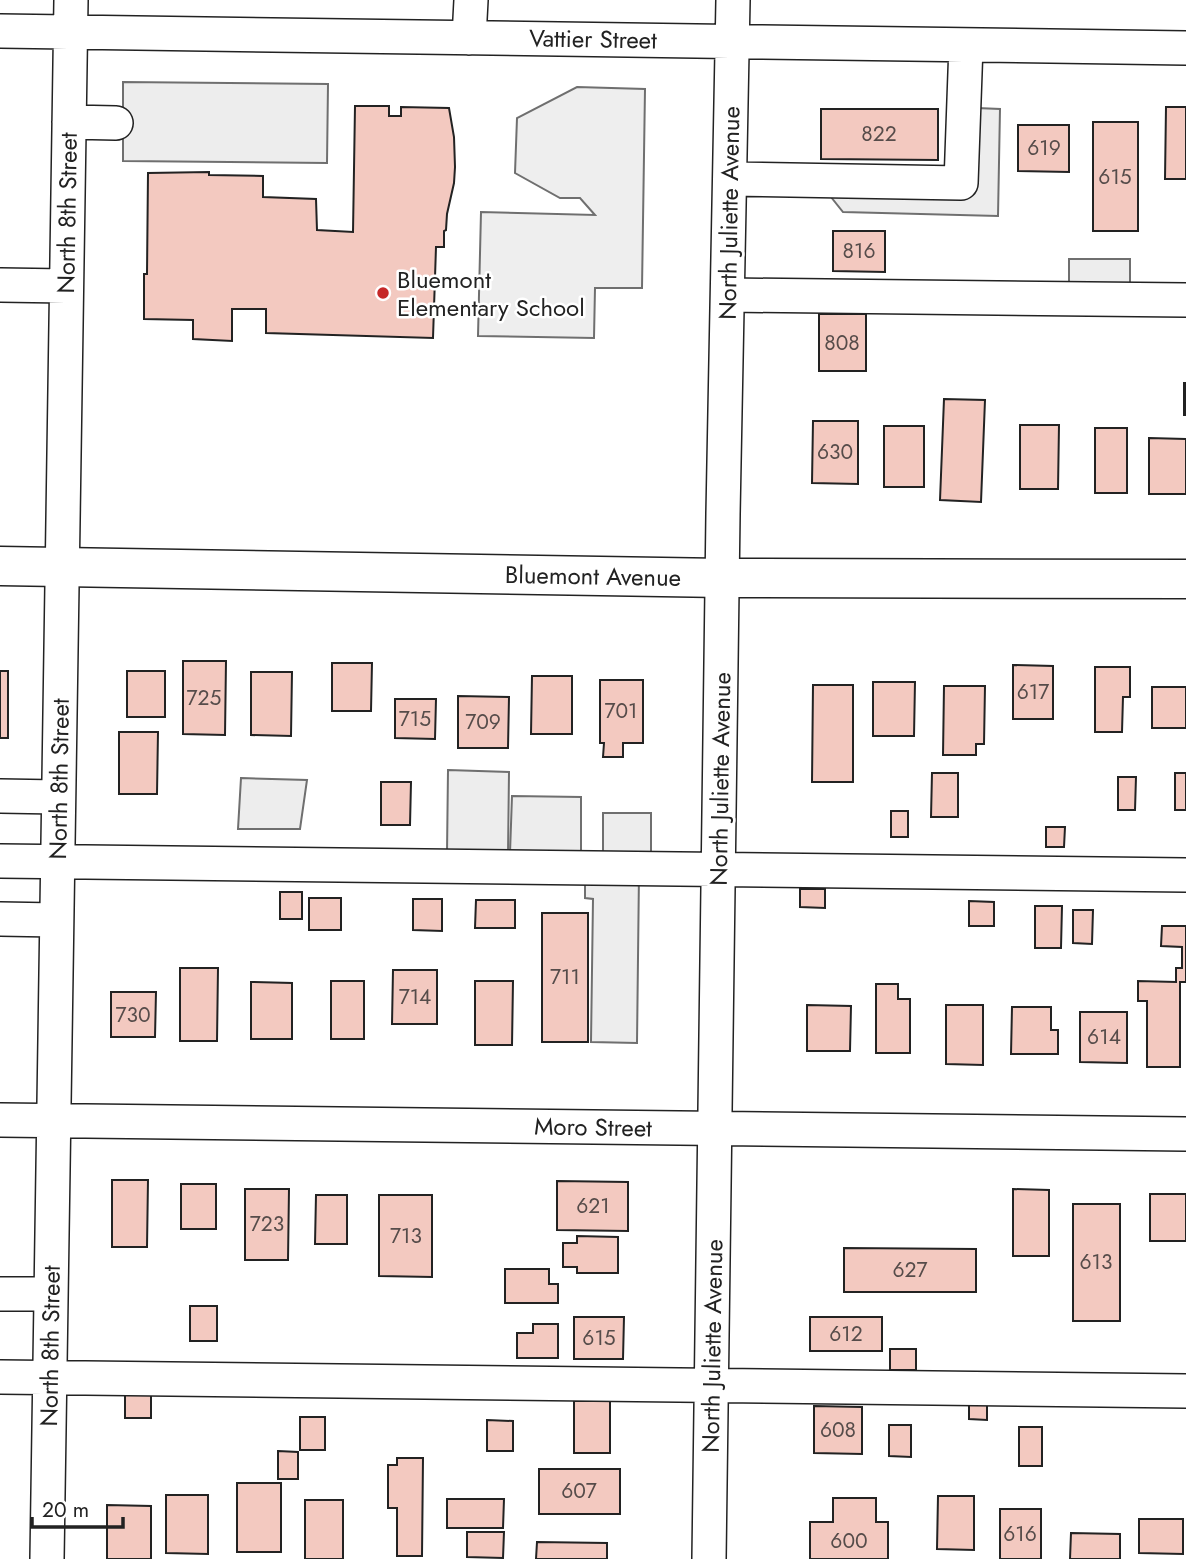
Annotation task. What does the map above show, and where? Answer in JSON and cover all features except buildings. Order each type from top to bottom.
[{"type":"main road","name":"Bluemont Avenue","points":[[0,566],[723,578],[1186,579]]},
{"type":"street","points":[[469,38],[471,0]]},
{"type":"street","name":"North Juliette Avenue","points":[[709,1559],[733,0]]},
{"type":"street","name":"Vattier Street","points":[[0,31],[71,16],[469,38],[1186,48]]},
{"type":"street","name":"North 8th Street","points":[[47,1559],[71,16]]},
{"type":"street","points":[[730,179],[961,183],[966,45]]},
{"type":"street","points":[[69,122],[116,123]]},
{"type":"street","points":[[0,285],[66,286]]},
{"type":"street","points":[[727,295],[1186,300]]},
{"type":"street","points":[[0,796],[58,797]]},
{"type":"street","points":[[0,861],[1186,874]]},
{"type":"street","points":[[0,919],[56,920]]},
{"type":"street","name":"Moro Street","points":[[0,1120],[1186,1134]]},
{"type":"street","points":[[0,1294],[51,1294]]},
{"type":"street","points":[[0,1377],[1186,1391]]},
{"type":"shaded area","points":[[123,82],[328,84],[327,163],[123,161]]},
{"type":"shaded area","points":[[577,87],[645,89],[642,288],[595,288],[594,338],[478,336],[481,212],[595,215],[580,198],[560,198],[515,173],[517,118]]},
{"type":"shaded area","points":[[953,107],[1000,109],[998,216],[843,212],[827,192],[951,170]]},
{"type":"shaded area","points":[[1069,259],[1130,259],[1130,289],[1069,289]]},
{"type":"shaded area","points":[[448,770],[509,772],[508,854],[447,853]]},
{"type":"shaded area","points":[[241,778],[307,780],[300,829],[238,829]]},
{"type":"shaded area","points":[[512,796],[581,797],[581,853],[510,853]]},
{"type":"shaded area","points":[[603,813],[651,813],[651,855],[603,855]]},
{"type":"shaded area","points":[[585,873],[639,873],[637,1043],[591,1042],[593,899],[585,898]]},
{"type":"place","name":"Bluemont Elementary School","points":[[383,293]]}]
